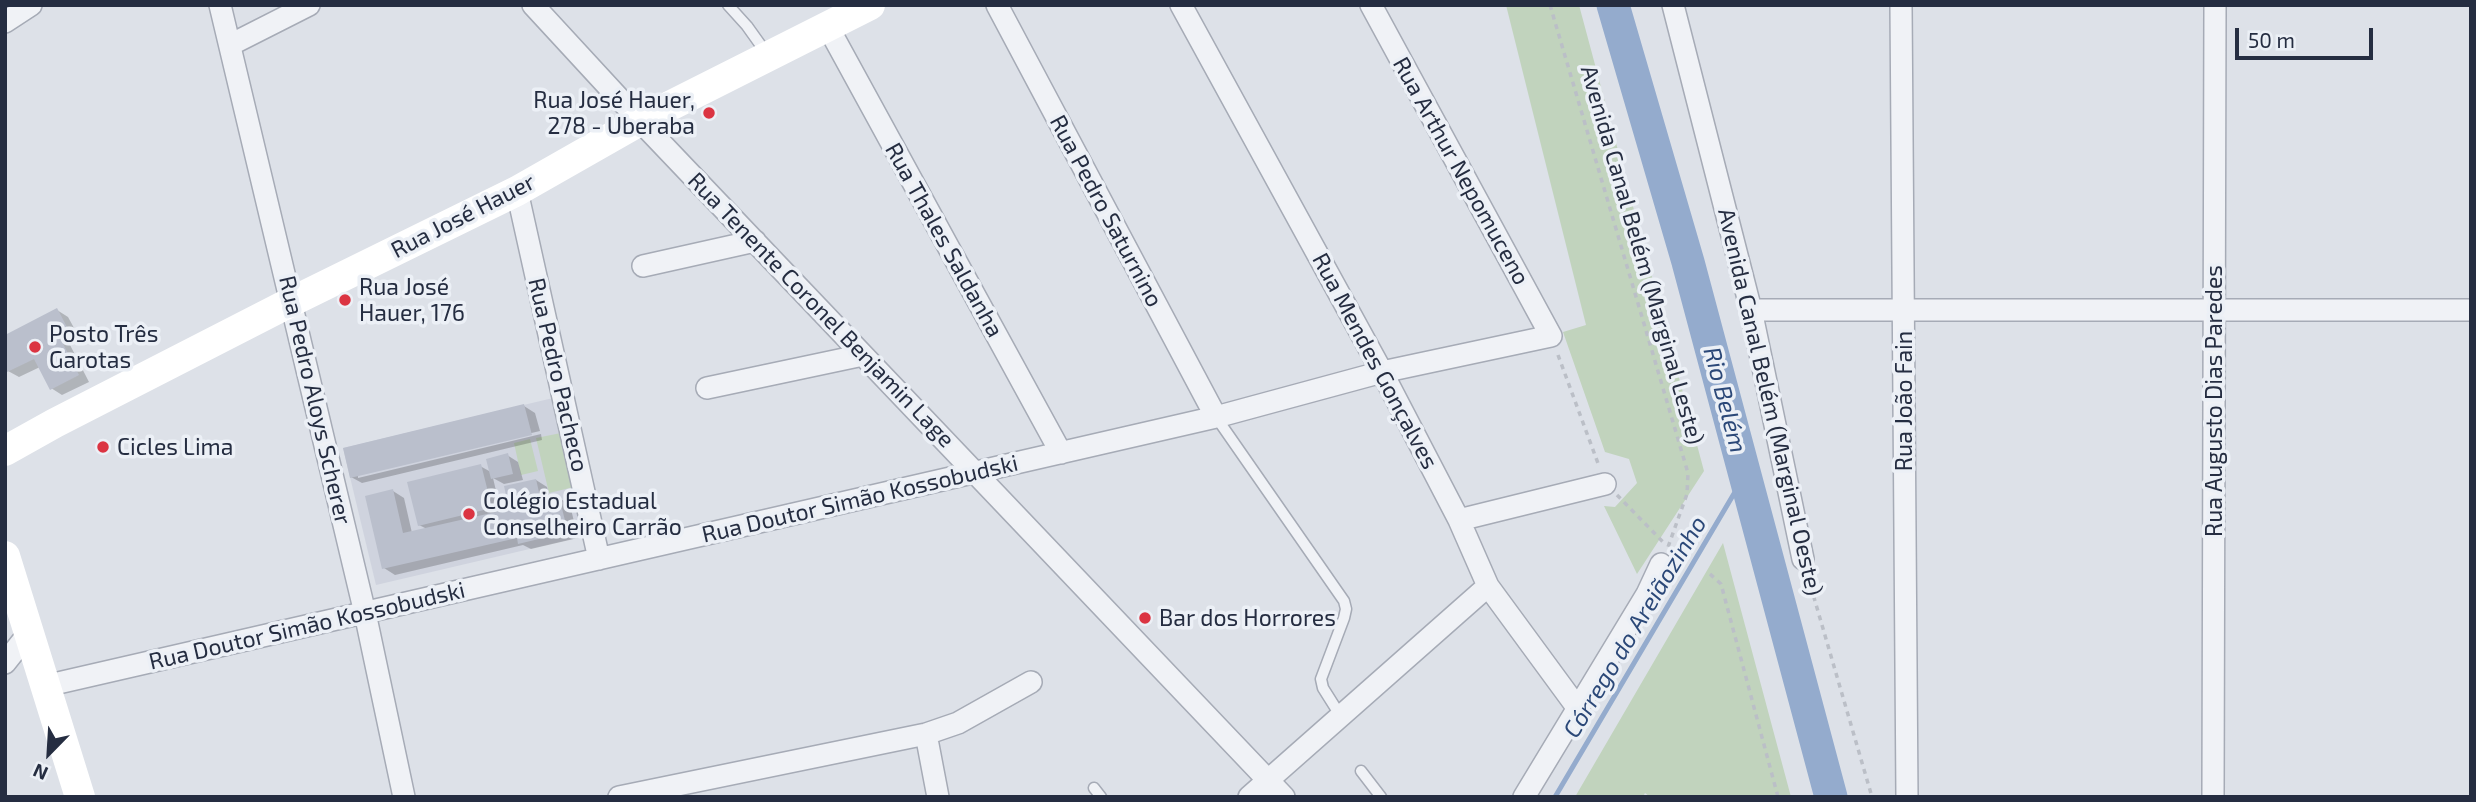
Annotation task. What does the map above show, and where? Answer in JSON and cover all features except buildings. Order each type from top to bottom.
[{"type":"main road","name":"Rua José Hauer","points":[[5,451],[55,422],[291,302],[517,191],[640,121],[870,5]]},
{"type":"main road","name":"Rua José Hauer","points":[[5,424],[27,429],[55,422]]},
{"type":"main road","points":[[6,560],[80,797]]},
{"type":"street","points":[[5,22],[31,5]]},
{"type":"street","name":"Rua Pedro Aloys Scherer","points":[[220,5],[365,612],[404,797]]},
{"type":"street","points":[[230,45],[309,5]]},
{"type":"street","name":"Rua Tenente Coronel Benjamin Lage","points":[[533,5],[640,121],[1284,797]]},
{"type":"street","name":"Rua Pedro Saturnino","points":[[997,5],[1216,417]]},
{"type":"street","name":"Rua Mendes Gonçalves","points":[[1181,5],[1382,372],[1459,520],[1488,586],[1579,710]]},
{"type":"street","name":"Rua Arthur Nepomuceno","points":[[1371,5],[1551,336]]},
{"type":"street","name":"Avenida Canal Belém (Marginal Oeste)","points":[[1673,5],[1751,310],[1803,559]]},
{"type":"street","name":"Rua João Fain","points":[[1901,5],[1907,797]]},
{"type":"street","name":"Rua Augusto Dias Paredes","points":[[2213,797],[2215,5]]},
{"type":"street","name":"Rua Thales Saldanha","points":[[828,27],[1061,453]]},
{"type":"street","name":"Rua Pedro Pacheco","points":[[517,191],[599,559]]},
{"type":"street","points":[[643,266],[755,241]]},
{"type":"street","points":[[1751,310],[2471,310]]},
{"type":"street","name":"Rua Doutor Simão Kossobudski","points":[[45,686],[976,473],[1216,417],[1382,372],[1551,336]]},
{"type":"street","points":[[707,388],[863,355]]},
{"type":"street","points":[[1459,520],[1605,484]]},
{"type":"street","points":[[1524,797],[1647,594],[1664,555]]},
{"type":"street","points":[[1249,797],[1488,586]]},
{"type":"street","points":[[5,663],[29,634]]},
{"type":"street","points":[[619,797],[926,734],[958,723],[1031,682]]},
{"type":"street","points":[[926,734],[937,797]]},
{"type":"lane","points":[[728,5],[769,57]]},
{"type":"lane","points":[[1216,417],[1344,601],[1344,618],[1321,679],[1322,688],[1340,715]]},
{"type":"lane","points":[[1361,771],[1381,797]]},
{"type":"path","name":"Avenida Canal Belém (Marginal Leste)","points":[[1550,5],[1688,473],[1687,494],[1681,516],[1664,555]]},
{"type":"path","points":[[1551,336],[1605,484],[1664,555]]},
{"type":"path","name":"Avenida Canal Belém (Marginal Oeste)","points":[[1803,559],[1872,797]]},
{"type":"path","points":[[1710,574],[1721,584],[1778,797]]},
{"type":"shaded area","name":"Colégio Estadual Conselheiro Carrão","points":[[553,398],[585,536],[376,585],[343,448]]},
{"type":"green space","points":[[1506,5],[1579,5],[1704,471],[1637,574],[1604,506],[1615,507],[1637,483],[1629,459],[1605,452],[1563,332],[1586,325]]},
{"type":"green space","points":[[561,433],[574,487],[549,493],[536,438]]},
{"type":"green space","points":[[530,439],[538,471],[521,475],[514,443]]},
{"type":"green space","points":[[1723,543],[1791,797],[1650,797],[1645,793],[1643,797],[1575,797]]},
{"type":"waterway","name":"Rio Belém","points":[[1613,5],[1688,262],[1831,797]]},
{"type":"waterway","name":"Córrego do Areiãozinho","points":[[1555,797],[1745,475]]},
{"type":"place","name":"Rua José Hauer, 278 - Uberaba","points":[[709,113]]},
{"type":"place","name":"Rua José Hauer, 176","points":[[345,300]]},
{"type":"place","name":"Posto Três Garotas","points":[[35,347]]},
{"type":"place","name":"Cicles Lima","points":[[103,447]]},
{"type":"place","name":"Colégio Estadual Conselheiro Carrão","points":[[469,514]]},
{"type":"place","name":"Bar dos Horrores","points":[[1145,618]]}]
